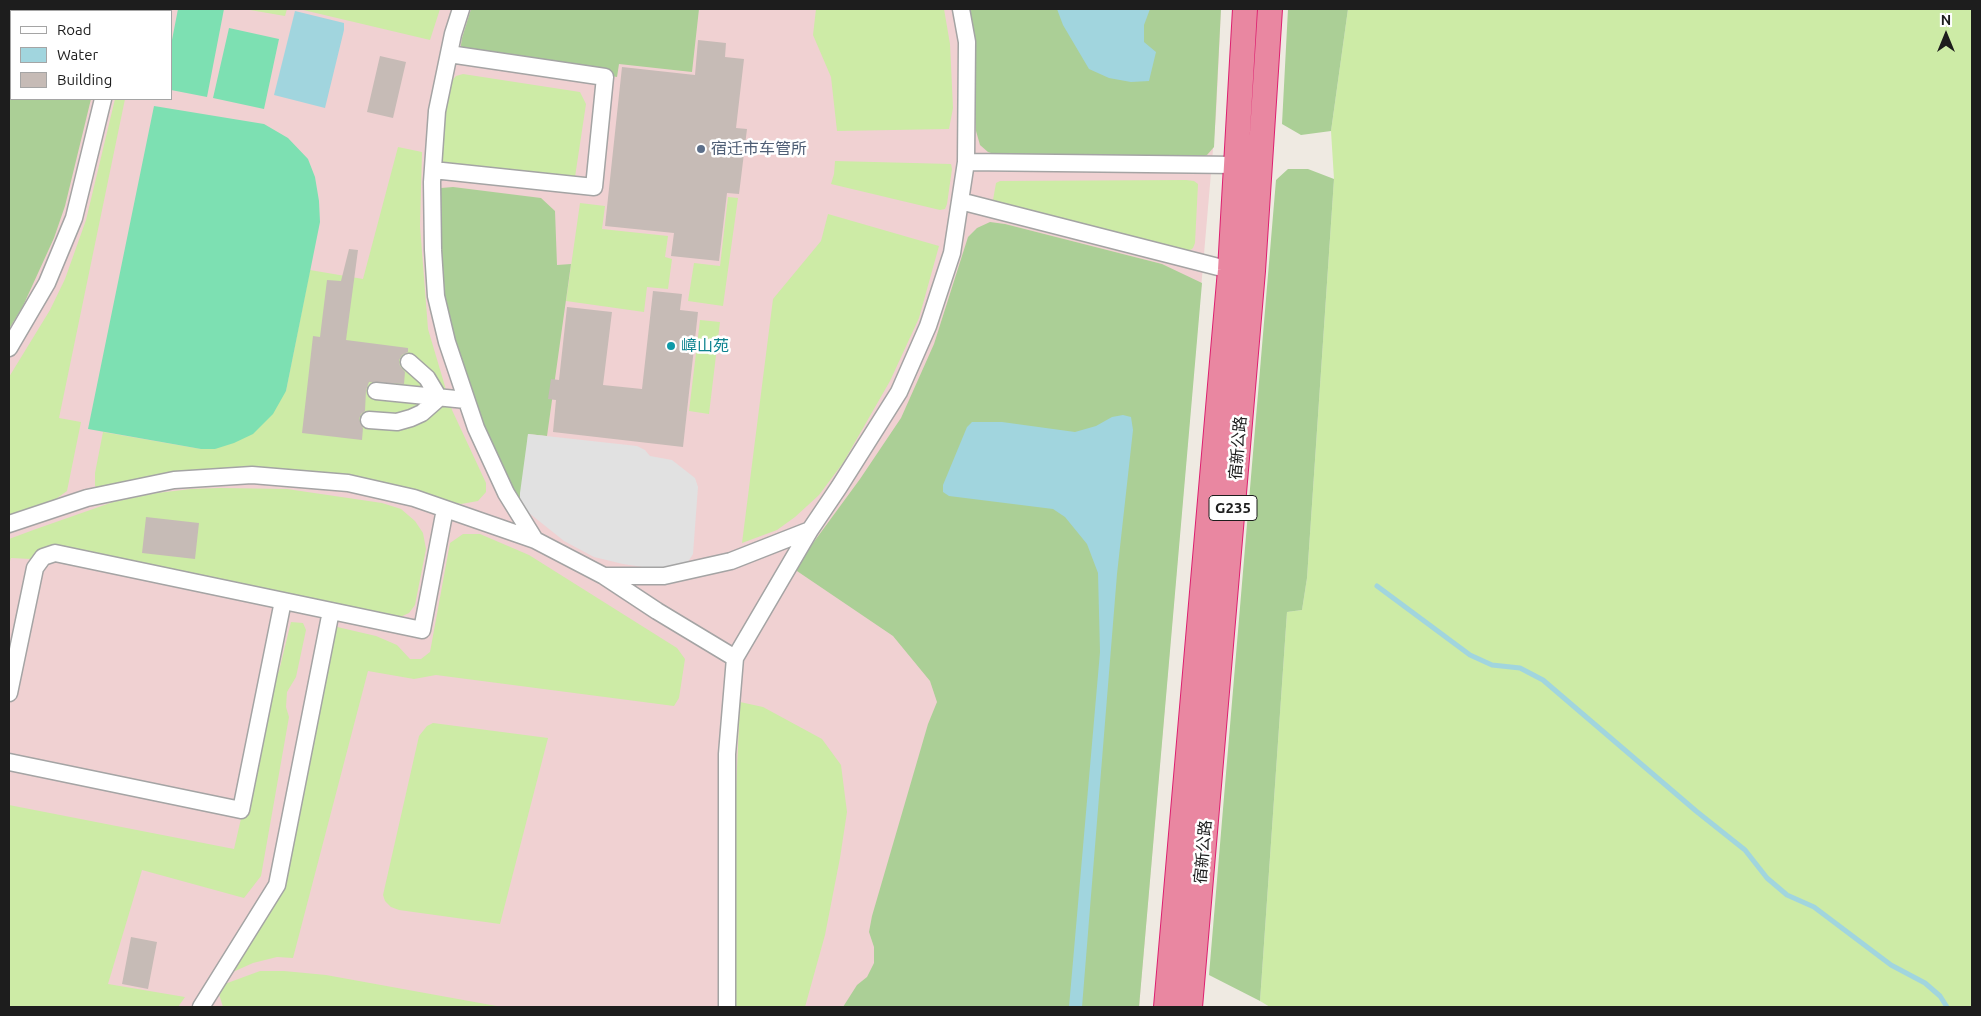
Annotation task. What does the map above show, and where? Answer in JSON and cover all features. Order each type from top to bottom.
[{"type":"highway","name":"宿新公路","points":[[1166,1007],[1230,270],[1245,9]]},
{"type":"highway","name":"宿新公路","points":[[1190,1007],[1253,272],[1270,9]]},
{"type":"lane","points":[[461,9],[437,110],[433,170],[433,250],[436,296],[447,342],[476,428],[506,492],[535,540]]},
{"type":"lane","points":[[726,1007],[726,754],[735,658],[810,530],[889,408],[906,376],[928,326],[952,252],[966,162],[967,42],[962,9]]},
{"type":"lane","points":[[433,170],[594,186],[604,77],[449,54]]},
{"type":"lane","points":[[9,348],[47,283],[74,218],[103,100]]},
{"type":"lane","points":[[966,162],[1237,165]]},
{"type":"lane","points":[[960,201],[1230,270]]},
{"type":"lane","points":[[409,362],[427,378],[439,398]]},
{"type":"lane","points":[[376,391],[466,400]]},
{"type":"lane","points":[[369,420],[397,422],[411,418],[422,413],[439,398]]},
{"type":"lane","points":[[9,524],[87,498],[174,480],[252,475],[348,483],[414,498],[535,540],[604,576],[656,611],[735,658]]},
{"type":"lane","points":[[9,692],[35,568],[43,557],[55,553],[422,630],[445,508]]},
{"type":"lane","points":[[604,576],[664,576],[731,561],[810,530]]},
{"type":"lane","points":[[9,762],[241,810],[283,601]]},
{"type":"lane","points":[[201,1007],[212,1000],[277,885],[331,611]]},
{"type":"shaded area","points":[[9,9],[1221,9],[1216,115],[1139,1007],[9,1007]]},
{"type":"shaded area","points":[[528,434],[637,446],[645,450],[650,456],[672,460],[695,478],[698,487],[693,554],[688,562],[675,568],[656,569],[594,557],[564,541],[529,513],[520,500]]},
{"type":"green space","points":[[9,9],[115,9],[10,10],[10,100],[91,100],[65,206],[54,238],[23,306],[9,329]]},
{"type":"green space","points":[[178,9],[224,9],[207,97],[172,90],[172,40]]},
{"type":"green space","points":[[244,9],[287,9],[285,16]]},
{"type":"green space","points":[[299,9],[440,9],[430,40]]},
{"type":"green space","points":[[471,9],[699,9],[692,72],[619,64],[617,77],[460,51]]},
{"type":"green space","points":[[816,9],[944,9],[950,44],[953,108],[949,129],[837,131],[831,77],[813,35]]},
{"type":"green space","points":[[969,9],[1221,9],[1214,147],[1207,155],[1198,159],[997,155],[988,152],[980,145],[976,131],[972,23]]},
{"type":"green space","points":[[1288,9],[1348,9],[1331,131],[1301,135],[1282,124]]},
{"type":"green space","points":[[1348,9],[1972,9],[1972,1007],[1270,1007],[1260,1001],[1287,612],[1302,610],[1307,578],[1334,179],[1331,131]]},
{"type":"green space","points":[[229,28],[279,39],[264,109],[213,98]]},
{"type":"green space","points":[[463,74],[580,92],[586,104],[575,177],[572,179],[443,166],[440,159],[440,151],[450,83],[456,76]]},
{"type":"green space","points":[[115,100],[125,100],[59,418],[81,422],[67,491],[53,501],[9,516],[9,377],[50,310],[65,279],[86,220]]},
{"type":"green space","points":[[154,106],[264,124],[288,138],[308,159],[315,177],[320,222],[286,391],[273,414],[253,434],[215,449],[201,449],[88,429]]},
{"type":"green space","points":[[398,147],[422,152],[420,226],[428,329],[452,410],[486,483],[486,492],[478,501],[461,504],[340,476],[100,490],[95,486],[95,473],[103,432],[201,449],[215,449],[286,391],[310,270],[363,279]]},
{"type":"green space","points":[[835,161],[951,164],[952,169],[945,209],[940,210],[831,184]]},
{"type":"green space","points":[[1288,169],[1308,169],[1334,179],[1307,578],[1302,610],[1287,612],[1260,1001],[1209,975],[1276,180]]},
{"type":"green space","points":[[1000,181],[1194,181],[1198,184],[1195,243],[1189,251],[997,206],[993,200],[996,183]]},
{"type":"green space","points":[[453,187],[541,198],[555,211],[557,265],[571,264],[547,436],[528,434],[524,507],[511,491],[476,410],[446,310],[442,282],[441,188]]},
{"type":"green space","points":[[728,197],[738,198],[723,306],[688,301],[694,263],[720,266]]},
{"type":"green space","points":[[580,203],[605,206],[602,229],[668,236],[665,257],[672,259],[668,289],[647,287],[644,312],[566,301]]},
{"type":"green space","points":[[828,214],[939,246],[919,318],[890,381],[843,463],[819,495],[795,517],[777,530],[742,543],[773,299],[821,241]]},
{"type":"green space","points":[[990,222],[1005,224],[1162,264],[1202,283],[1139,1007],[843,1007],[857,985],[867,977],[874,963],[874,947],[869,932],[872,916],[928,724],[937,702],[930,681],[893,636],[794,569],[860,479],[901,418],[934,344],[968,237],[977,228]]},
{"type":"green space","points":[[700,320],[720,322],[709,414],[689,411]]},
{"type":"green space","points":[[220,488],[287,489],[382,503],[401,509],[415,521],[423,533],[426,549],[415,605],[409,613],[398,618],[42,552],[31,559],[11,558],[9,564],[9,539],[36,529],[113,502],[157,493]]},
{"type":"green space","points":[[463,534],[480,534],[529,555],[677,648],[685,659],[679,698],[674,706],[436,675],[414,679],[368,671],[293,958],[277,957],[253,963],[226,975],[282,888],[333,626],[376,636],[397,645],[410,659],[421,659],[430,652],[450,543]]},
{"type":"green space","points":[[291,622],[303,623],[306,630],[296,677],[287,692],[286,707],[289,717],[261,876],[244,898],[142,870],[108,984],[185,997],[178,1007],[9,1007],[9,805],[234,849],[273,679],[279,671]]},
{"type":"green space","points":[[740,702],[763,707],[822,739],[841,765],[847,812],[825,935],[805,1007],[734,1007],[734,834]]},
{"type":"green space","points":[[433,723],[548,738],[500,924],[399,910],[391,907],[385,901],[383,895],[419,736],[427,726]]},
{"type":"green space","points":[[260,971],[326,975],[502,1007],[223,1007],[219,994],[222,985]]},
{"type":"water","points":[[1057,9],[1150,9],[1144,25],[1144,42],[1156,52],[1149,81],[1131,82],[1109,78],[1089,69],[1063,25]]},
{"type":"water","points":[[295,11],[344,23],[344,30],[325,108],[274,95]]},
{"type":"water","points":[[1123,415],[1131,417],[1133,430],[1117,574],[1082,1007],[1069,1007],[1100,652],[1098,573],[1087,544],[1065,517],[1053,509],[949,496],[943,492],[943,485],[967,427],[972,422],[1002,422],[1075,432],[1096,426],[1112,417]]},
{"type":"building","points":[[698,40],[726,43],[725,57],[744,59],[736,128],[747,129],[739,194],[727,193],[719,261],[671,256],[674,233],[605,226],[622,67],[695,75]]},
{"type":"building","points":[[380,56],[406,62],[393,118],[367,112]]},
{"type":"building","points":[[349,249],[358,250],[346,340],[408,348],[408,352],[402,355],[399,360],[400,366],[405,372],[404,384],[369,382],[366,390],[365,411],[359,419],[363,428],[362,440],[302,433],[313,336],[320,337],[327,280],[341,281]]},
{"type":"building","name":"嶂山苑","points":[[653,291],[682,294],[680,310],[698,312],[683,447],[553,432],[556,400],[548,399],[551,379],[559,380],[567,307],[612,312],[603,385],[642,389]]},
{"type":"building","points":[[146,517],[199,523],[195,559],[142,553]]},
{"type":"building","points":[[131,937],[157,942],[148,989],[122,984]]},
{"type":"waterway","points":[[1377,586],[1470,655],[1492,665],[1520,668],[1543,680],[1696,811],[1745,850],[1767,878],[1787,895],[1814,907],[1891,965],[1925,983],[1940,996],[1947,1007]]},
{"type":"place","name":"宿迁市车管所","points":[[701,149]]},
{"type":"place","name":"嶂山苑","points":[[671,346]]}]
